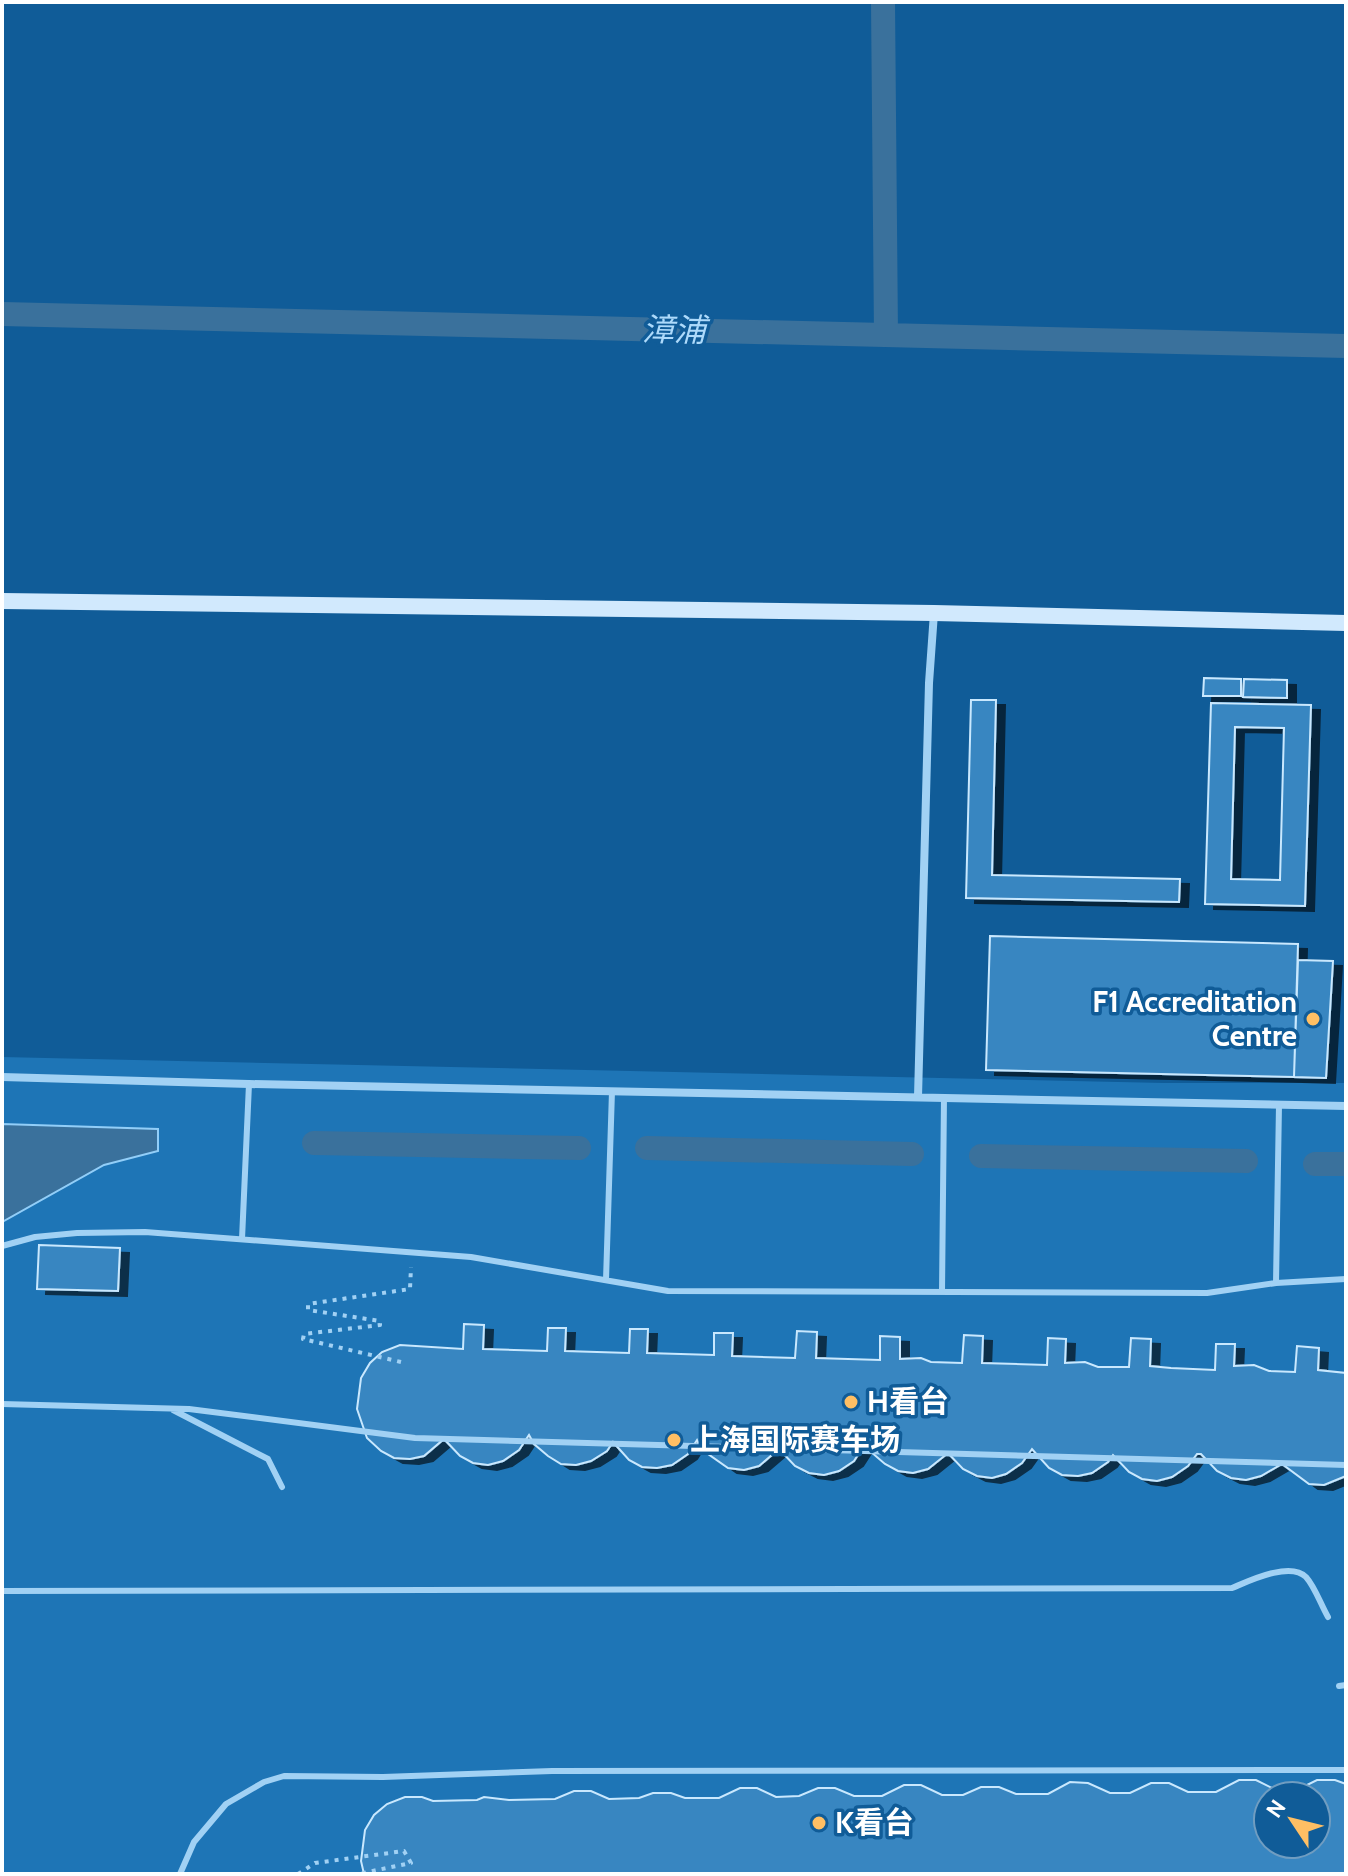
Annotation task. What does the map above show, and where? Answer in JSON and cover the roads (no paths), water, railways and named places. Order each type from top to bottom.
[{"type":"street","points":[[2,601],[934,613],[1346,623]]},
{"type":"street","points":[[918,1097],[929,683],[934,613]]},
{"type":"street","points":[[2,1077],[1346,1106]]},
{"type":"lane","points":[[242,1239],[249,1084]]},
{"type":"lane","points":[[606,1280],[612,1091]]},
{"type":"lane","points":[[942,1292],[944,1097]]},
{"type":"lane","points":[[1276,1283],[1279,1105]]},
{"type":"lane","points":[[2,1246],[35,1237],[145,1232],[471,1257],[668,1291],[1207,1293],[1276,1283],[1346,1279]]},
{"type":"lane","points":[[2,1404],[170,1408],[234,1413],[415,1438],[1346,1465]]},
{"type":"lane","points":[[170,1408],[268,1459],[282,1487]]},
{"type":"lane","points":[[2,1591],[1232,1588],[1266,1574],[1289,1571],[1307,1578],[1328,1617]]},
{"type":"lane","points":[[180,1874],[194,1842],[226,1804],[264,1782],[294,1775],[405,1777],[568,1770],[1346,1770]]},
{"type":"waterway","points":[[883,2],[886,335]]},
{"type":"waterway","name":"漳浦","points":[[2,314],[1346,346]]},
{"type":"waterway","points":[[314,1143],[579,1148]]},
{"type":"waterway","points":[[647,1148],[912,1154]]},
{"type":"waterway","points":[[981,1156],[1246,1161]]},
{"type":"waterway","points":[[1315,1164],[1346,1164]]},
{"type":"place","name":"F1 Accreditation Centre","points":[[1313,1019]]},
{"type":"place","name":"H看台","points":[[851,1402]]},
{"type":"place","name":"上海国际赛车场","points":[[674,1440]]},
{"type":"place","name":"K看台","points":[[819,1823]]}]
